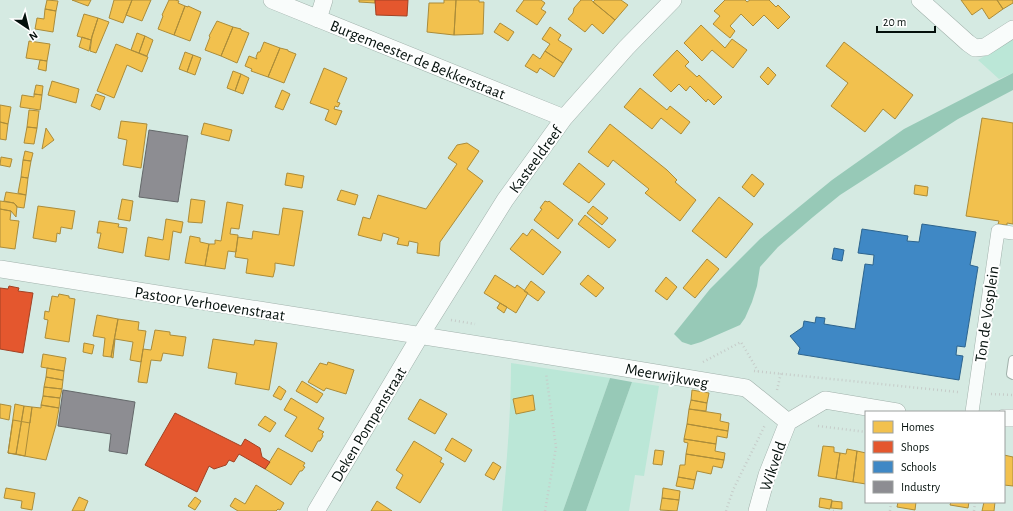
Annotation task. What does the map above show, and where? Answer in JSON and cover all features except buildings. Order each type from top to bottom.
[{"type":"street","name":"Burgemeester de Bekkerstraat","points":[[272,0],[316,24],[564,118]]},
{"type":"street","points":[[316,24],[324,0]]},
{"type":"street","name":"Kasteeldreef","points":[[420,336],[505,200],[564,118],[626,48],[673,0]]},
{"type":"street","points":[[920,0],[975,48],[985,47],[1013,30]]},
{"type":"street","name":"Ton de Vosplein","points":[[972,411],[998,231],[1013,233]]},
{"type":"street","name":"Pastoor Verhoevenstraat","points":[[0,269],[420,336]]},
{"type":"street","name":"Meerwijkweg","points":[[420,336],[619,366],[746,388],[788,422]]},
{"type":"street","name":"Deken Pompenstraat","points":[[316,511],[420,336]]},
{"type":"street","points":[[788,422],[825,400],[891,411]]},
{"type":"street","name":"Wikveld","points":[[758,511],[767,475],[788,422]]},
{"type":"lane","points":[[1013,360],[1011,374],[1013,374]]},
{"type":"path","points":[[433,316],[478,324]]},
{"type":"path","points":[[707,365],[699,364],[741,342],[758,371]]},
{"type":"path","points":[[751,370],[974,394],[1013,395]]},
{"type":"path","points":[[545,511],[556,447],[546,373]]},
{"type":"path","points":[[726,511],[733,490],[773,409],[781,373]]},
{"type":"path","points":[[788,422],[865,432]]},
{"type":"shaded area","points":[[1013,39],[1013,73],[999,79],[978,60]]},
{"type":"shaded area","points":[[1013,73],[1013,90],[958,119],[840,195],[778,247],[760,267],[757,286],[752,302],[740,325],[691,345],[682,342],[674,334],[710,289],[760,239],[832,180],[904,129]]},
{"type":"shaded area","points":[[511,363],[610,378],[563,511],[502,511],[506,474]]},
{"type":"shaded area","points":[[610,378],[632,382],[586,511],[563,511]]},
{"type":"shaded area","points":[[632,382],[659,386],[644,476],[635,475],[629,511],[586,511]]}]
